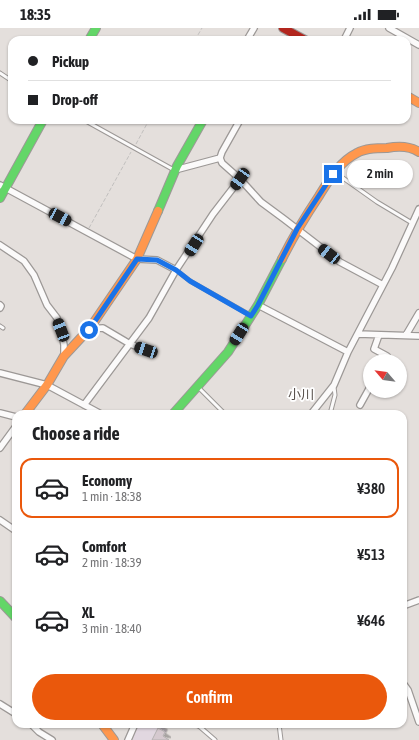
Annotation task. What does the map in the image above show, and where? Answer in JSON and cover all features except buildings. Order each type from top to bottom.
[{"type":"main road","points":[[283,28],[298,36]]},
{"type":"main road","points":[[0,198],[3,186],[41,124]]},
{"type":"main road","points":[[28,410],[47,385],[64,356],[89,330],[137,259],[176,170],[201,124]]},
{"type":"main road","points":[[177,410],[228,352],[258,305],[297,229],[334,172],[344,161],[358,152],[372,148],[413,148],[419,152]]},
{"type":"main road","points":[[0,601],[12,614]]},
{"type":"main road","points":[[105,728],[114,740]]},
{"type":"street","points":[[389,28],[403,36]]},
{"type":"street","points":[[176,170],[220,158],[238,124]]},
{"type":"street","points":[[220,158],[222,163],[240,179],[261,202],[340,262],[383,285]]},
{"type":"street","points":[[84,405],[149,318],[176,270],[213,214],[240,179]]},
{"type":"street","points":[[3,186],[137,259],[157,260],[176,270]]},
{"type":"street","points":[[314,410],[334,385],[348,352],[383,285],[419,209]]},
{"type":"street","points":[[0,245],[24,261],[34,275],[47,305],[59,324],[64,345],[64,356]]},
{"type":"street","points":[[258,305],[348,352]]},
{"type":"street","points":[[406,335],[419,313]]},
{"type":"street","points":[[89,330],[103,328],[130,344],[146,350]]},
{"type":"street","points":[[358,334],[419,336]]},
{"type":"street","points":[[379,335],[374,349],[383,354]]},
{"type":"street","points":[[0,373],[47,385],[93,410]]},
{"type":"street","points":[[360,405],[364,398]]},
{"type":"street","points":[[0,413],[12,416]]},
{"type":"street","points":[[0,448],[12,432]]},
{"type":"street","points":[[0,520],[12,528]]},
{"type":"street","points":[[407,604],[419,600]]},
{"type":"street","points":[[407,689],[419,722]]},
{"type":"street","points":[[0,706],[12,712]]},
{"type":"street","points":[[36,728],[52,740]]},
{"type":"street","points":[[128,740],[133,728]]},
{"type":"lane","points":[[91,124],[176,170]]},
{"type":"lane","points":[[334,172],[377,202],[412,223]]},
{"type":"lane","points":[[176,270],[190,281],[251,316]]},
{"type":"lane","points":[[331,410],[335,395],[334,385]]},
{"type":"lane","points":[[197,387],[221,410]]},
{"type":"lane","points":[[201,728],[215,740]]},
{"type":"lane","points":[[280,728],[281,740]]},
{"type":"path","points":[[87,232],[147,124]]},
{"type":"shaded area","points":[[136,728],[163,728],[167,730],[162,740],[132,740]]},
{"type":"traffic: fast","points":[[91,36],[96,28]]},
{"type":"traffic: fast","points":[[0,198],[41,124]]},
{"type":"traffic: fast","points":[[158,211],[177,166],[201,124]]},
{"type":"traffic: fast","points":[[177,410],[228,352],[258,305],[282,259]]},
{"type":"traffic: fast","points":[[0,601],[12,614]]},
{"type":"traffic: slow","points":[[411,98],[419,103]]},
{"type":"traffic: slow","points":[[282,259],[299,227],[331,178],[345,161],[360,151],[375,148],[403,147],[419,152]]},
{"type":"traffic: slow","points":[[28,410],[47,385],[64,356],[90,328],[137,259],[158,211]]},
{"type":"traffic: slow","points":[[105,728],[114,740]]},
{"type":"traffic: jam","points":[[283,28],[298,36]]},
{"type":"district","name":"小川","points":[[301,394]]},
{"type":"route","points":[[89,330],[137,259],[157,260],[251,316],[297,229],[333,174]]}]
